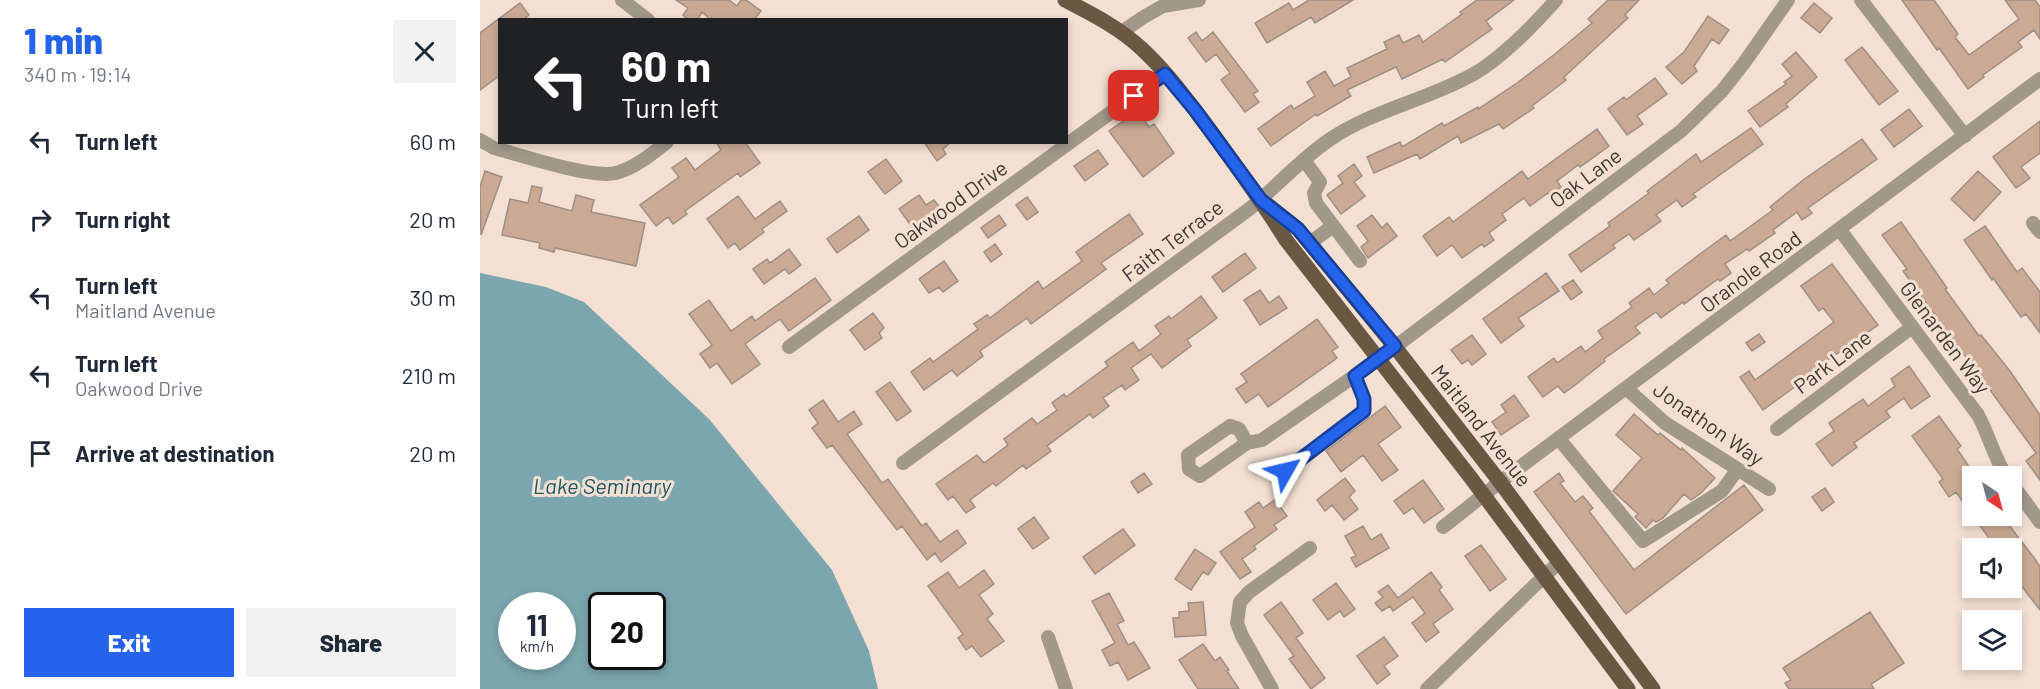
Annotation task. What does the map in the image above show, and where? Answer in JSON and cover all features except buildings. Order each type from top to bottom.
[{"type":"main road","name":"Maitland Avenue","points":[[1065,0],[1122,32],[1142,49],[1195,110],[1261,200],[1286,240],[1484,496],[1628,689]]},
{"type":"main road","name":"Maitland Avenue","points":[[1261,200],[1298,229],[1395,346],[1500,482],[1653,689]]},
{"type":"street","points":[[622,0],[645,18]]},
{"type":"street","points":[[1122,32],[1163,6],[1199,0]]},
{"type":"street","name":"Faith Terrace","points":[[903,463],[1261,200],[1291,170],[1332,138],[1349,128],[1469,77],[1499,55],[1540,18],[1556,0]]},
{"type":"street","name":"Oak Lane","points":[[1247,443],[1262,440],[1379,359],[1648,156],[1702,112],[1744,63],[1788,0]]},
{"type":"street","points":[[1861,0],[1965,136]]},
{"type":"street","name":"Oakwood Drive","points":[[789,347],[1165,74]]},
{"type":"street","name":"Oranole Road","points":[[1443,527],[2040,79]]},
{"type":"street","points":[[480,140],[494,148],[594,174],[615,173],[641,161],[664,144]]},
{"type":"street","points":[[1304,160],[1320,182],[1314,193],[1315,200],[1360,261]]},
{"type":"street","points":[[1310,243],[1333,226]]},
{"type":"street","name":"Glenarden Way","points":[[1840,230],[1978,415],[1987,430],[2000,466]]},
{"type":"street","name":"Park Lane","points":[[1777,429],[1912,327]]},
{"type":"street","points":[[1285,471],[1364,411],[1364,399],[1355,376]]},
{"type":"street","name":"Jonathon Way","points":[[1627,389],[1665,423],[1769,489]]},
{"type":"street","points":[[1559,439],[1643,542],[1722,491],[1737,470]]},
{"type":"street","points":[[2022,498],[2040,522]]},
{"type":"street","points":[[1272,689],[1237,623],[1240,602],[1249,592],[1310,548]]},
{"type":"street","points":[[1427,689],[1559,562]]},
{"type":"street","points":[[1048,637],[1066,689]]},
{"type":"water","name":"Lake Seminary","points":[[480,273],[546,287],[584,302],[709,419],[832,570],[869,651],[878,689],[480,689]]},
{"type":"route","points":[[1134,96],[1165,74],[1195,110],[1261,200],[1298,229],[1395,346],[1355,376],[1364,399],[1364,411],[1285,471]]}]
